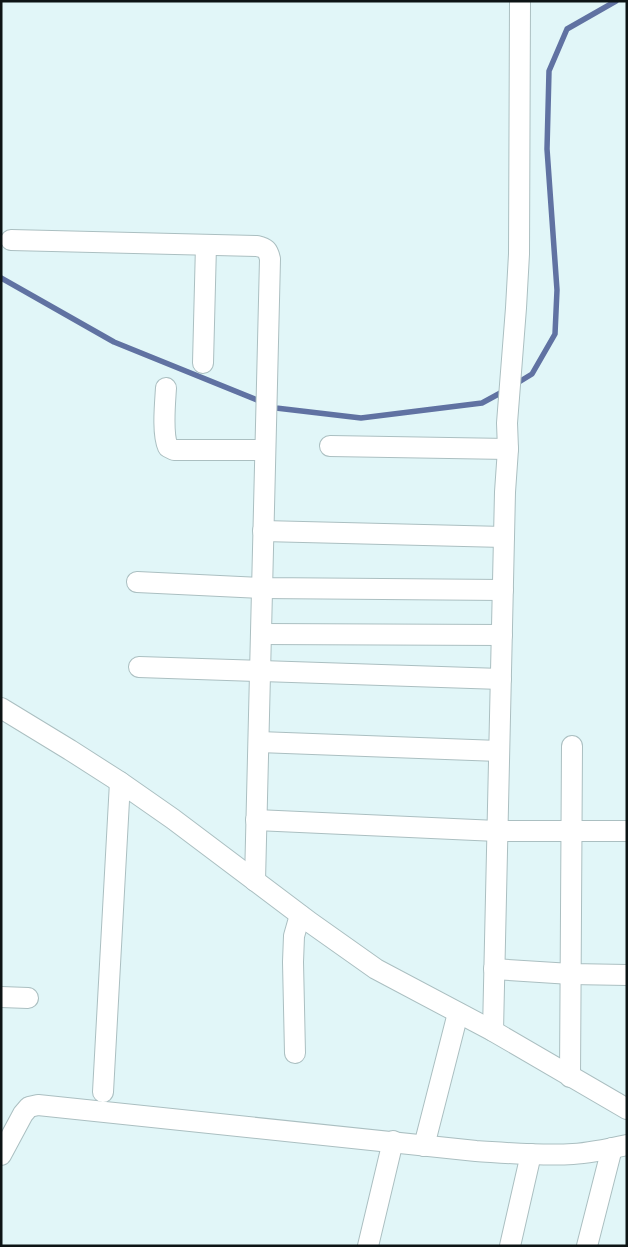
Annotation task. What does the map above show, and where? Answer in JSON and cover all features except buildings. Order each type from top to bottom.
[{"type":"street","points":[[493,1031],[505,492],[508,448],[507,423],[519,254],[520,1]]},
{"type":"street","points":[[11,240],[257,246],[264,247],[268,251],[270,259],[255,881]]},
{"type":"street","points":[[203,363],[206,245]]},
{"type":"street","points":[[166,388],[165,434],[168,447],[174,450],[265,450]]},
{"type":"street","points":[[330,446],[508,448]]},
{"type":"street","points":[[263,531],[504,537]]},
{"type":"street","points":[[137,582],[262,588],[503,590]]},
{"type":"street","points":[[261,634],[502,635]]},
{"type":"street","points":[[139,667],[501,679]]},
{"type":"street","points":[[1,708],[120,782],[376,969],[493,1031],[627,1109]]},
{"type":"street","points":[[258,742],[499,751]]},
{"type":"street","points":[[570,1077],[572,746]]},
{"type":"street","points":[[103,1092],[120,782]]},
{"type":"street","points":[[256,820],[497,831],[627,831]]},
{"type":"street","points":[[295,1053],[293,962],[294,936],[300,915]]},
{"type":"street","points":[[494,969],[571,974],[627,975]]},
{"type":"street","points":[[1,997],[28,998]]},
{"type":"street","points":[[424,1146],[458,1013]]},
{"type":"street","points":[[1,1154],[23,1114],[30,1107],[38,1105],[476,1151],[574,1154],[620,1147],[587,1246]]},
{"type":"street","points":[[368,1246],[394,1141]]},
{"type":"street","points":[[510,1246],[531,1154]]},
{"type":"waterway","points":[[514,385],[532,374],[555,334],[557,290],[547,149],[549,71],[567,29],[616,1]]},
{"type":"waterway","points":[[1,278],[114,342],[262,402]]},
{"type":"waterway","points":[[271,406],[361,418],[482,403],[504,391]]}]
